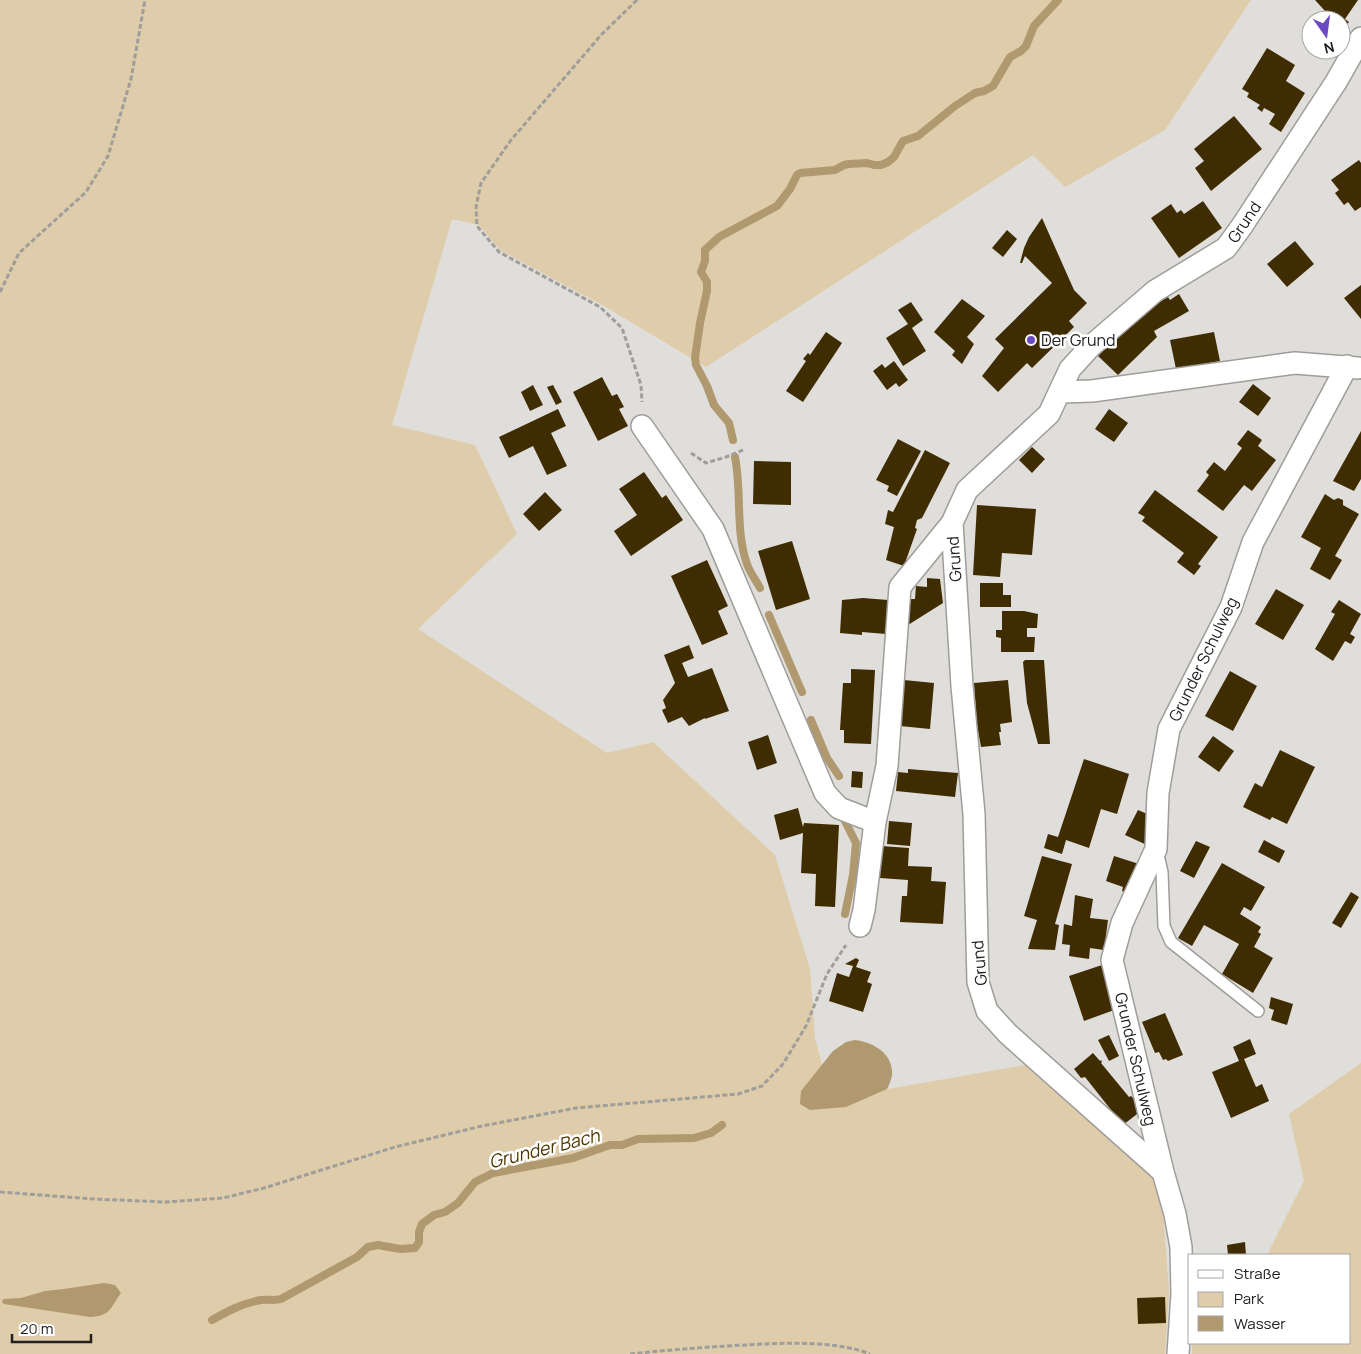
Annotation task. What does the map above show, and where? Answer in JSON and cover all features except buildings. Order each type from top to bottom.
[{"type":"street","name":"Grund","points":[[860,926],[864,910],[875,822],[887,766],[900,587],[952,523],[967,490],[1049,414],[1061,392],[1070,369],[1090,346],[1155,291],[1226,248],[1336,82],[1361,38]]},
{"type":"street","name":"Grunder Schulweg","points":[[1061,392],[1092,391],[1294,363],[1354,367],[1253,542],[1231,607],[1169,729],[1158,794],[1156,849],[1122,923],[1112,960],[1163,1172]]},
{"type":"street","points":[[642,426],[713,529],[825,793],[839,808],[875,822]]},
{"type":"street","name":"Grund","points":[[952,523],[962,686],[974,814],[978,982],[987,1011],[1008,1034],[1163,1172]]},
{"type":"street","points":[[1163,1172],[1175,1214],[1181,1247],[1182,1294],[1178,1354]]},
{"type":"lane","points":[[1156,849],[1162,872],[1164,926],[1171,942],[1258,1011]]},
{"type":"path","points":[[0,292],[19,253],[86,192],[108,156],[131,79],[145,0]]},
{"type":"path","points":[[638,0],[602,34],[512,140],[481,183],[476,207],[478,226],[499,252],[600,307],[622,328],[641,384],[642,426]]},
{"type":"path","points":[[726,457],[743,450]]},
{"type":"path","points":[[0,1192],[165,1202],[223,1198],[256,1190],[395,1147],[482,1126],[576,1108],[738,1094],[762,1086],[783,1064],[806,1026],[827,974],[860,926]]},
{"type":"path","points":[[630,1354],[684,1348],[798,1343],[832,1346],[870,1354]]},
{"type":"green space","points":[[0,0],[1251,0],[1165,130],[1065,187],[1033,155],[706,367],[604,306],[500,250],[479,225],[452,219],[392,425],[475,445],[517,534],[418,629],[607,753],[653,742],[775,855],[810,969],[815,1038],[831,1099],[1031,1064],[1151,1169],[1163,1212],[1169,1291],[1165,1354],[0,1354]]},
{"type":"green space","points":[[1361,1063],[1361,1354],[1192,1354],[1192,1344],[1351,1344],[1351,1254],[1268,1254],[1304,1181],[1289,1114]]},
{"type":"water","points":[[855,1040],[873,1045],[888,1058],[892,1072],[887,1089],[846,1107],[810,1110],[800,1104],[801,1091],[833,1051],[846,1042]]},
{"type":"water","points":[[104,1283],[115,1285],[121,1293],[106,1313],[97,1316],[90,1317],[4,1304],[2,1302],[3,1299],[21,1298],[45,1291]]},
{"type":"waterway","name":"Grunder Bach","points":[[733,440],[729,423],[714,405],[696,365],[695,358],[700,323],[707,291],[707,282],[701,272],[705,261],[705,250],[719,237],[777,206],[800,173],[835,170],[849,164],[867,163],[881,165],[888,162],[894,157],[903,141],[918,136],[955,106],[975,93],[993,86],[1010,57],[1026,46],[1034,26],[1058,0]]},
{"type":"waterway","name":"Grunder Bach","points":[[735,457],[743,551],[748,567],[760,588]]},
{"type":"waterway","name":"Grunder Bach","points":[[769,615],[802,692]]},
{"type":"waterway","name":"Grunder Bach","points":[[811,720],[827,758],[839,776]]},
{"type":"waterway","name":"Grunder Bach","points":[[845,821],[856,843],[853,875],[845,914]]},
{"type":"waterway","name":"Grunder Bach","points":[[212,1320],[248,1303],[281,1299],[357,1257],[368,1247],[378,1245],[400,1249],[415,1248],[419,1242],[419,1232],[422,1224],[434,1215],[445,1212],[458,1203],[475,1182],[493,1173],[573,1158],[610,1145],[622,1145],[638,1139],[694,1138],[711,1133],[722,1125]]},
{"type":"place","name":"Der Grund","points":[[1031,340]]}]
